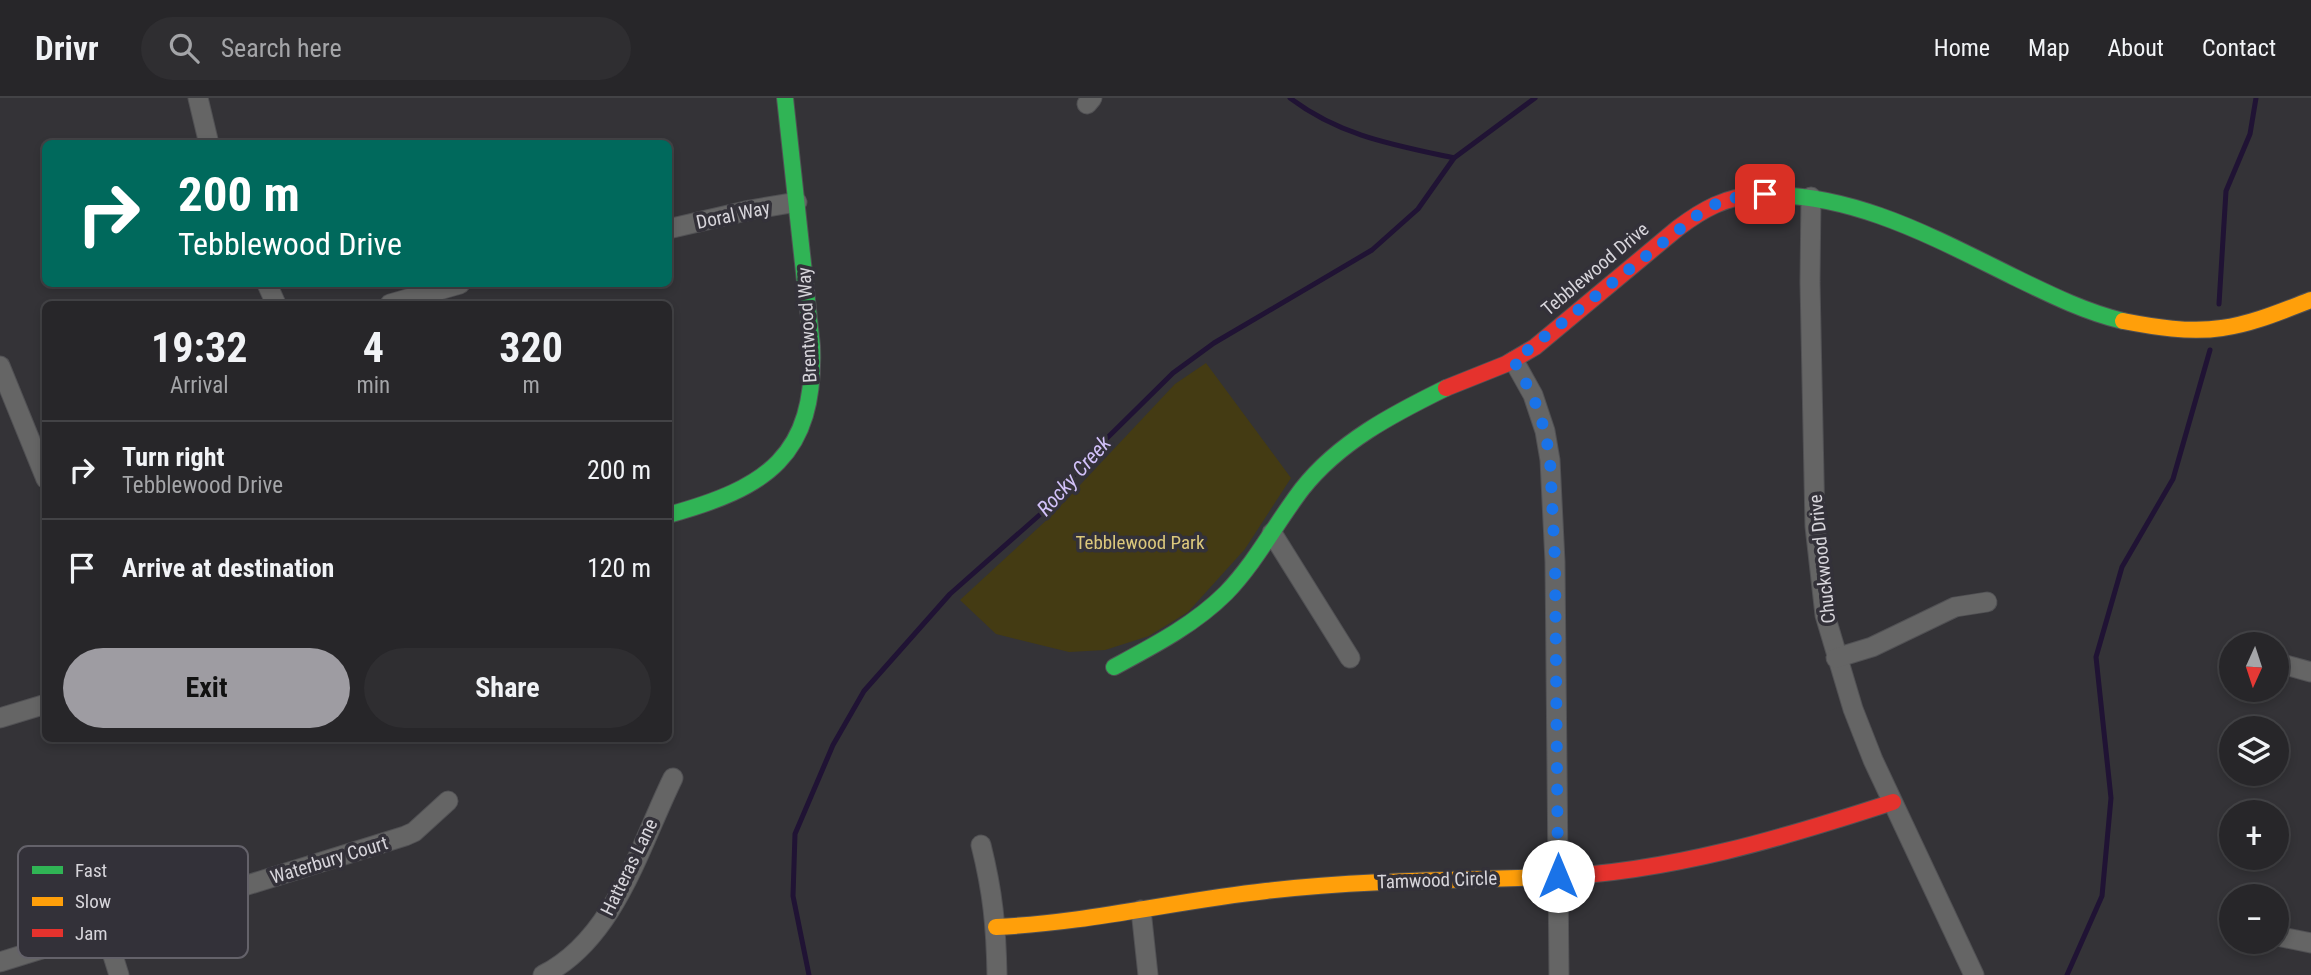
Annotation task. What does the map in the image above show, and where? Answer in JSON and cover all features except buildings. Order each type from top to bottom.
[{"type":"street","points":[[198,98],[208,140]]},
{"type":"street","name":"Brentwood Way","points":[[672,515],[742,491],[759,481],[778,463],[799,435],[807,413],[812,370],[785,98]]},
{"type":"street","name":"Tebblewood Drive","points":[[1114,667],[1172,635],[1212,606],[1241,576],[1308,481],[1349,443],[1469,378],[1514,361],[1705,209],[1723,200],[1743,195],[1811,197],[1883,217],[2074,305],[2107,317],[2128,321],[2189,329],[2224,328],[2311,300]]},
{"type":"street","name":"Chuckwood Drive","points":[[1811,197],[1815,526],[1825,615],[1853,709],[1974,975]]},
{"type":"street","name":"Doral Way","points":[[672,228],[797,202]]},
{"type":"street","points":[[400,301],[450,287]]},
{"type":"street","points":[[1514,361],[1533,396],[1545,431],[1550,460],[1555,562],[1559,975]]},
{"type":"street","points":[[0,366],[42,469]]},
{"type":"street","points":[[1272,533],[1350,658]]},
{"type":"street","points":[[1836,658],[1872,647],[1955,607],[1987,602]]},
{"type":"street","points":[[2289,666],[2311,672]]},
{"type":"street","points":[[0,718],[42,705]]},
{"type":"street","name":"Hatteras Lane","points":[[543,975],[566,960],[587,940],[615,901],[673,778]]},
{"type":"street","name":"Waterbury Court","points":[[248,885],[405,836],[414,832],[448,801]]},
{"type":"street","name":"Tamwood Circle","points":[[996,927],[1032,926],[1224,896],[1329,885],[1628,871],[1732,851],[1796,834],[1893,802]]},
{"type":"street","points":[[981,845],[992,886],[997,975]]},
{"type":"street","points":[[1140,910],[1148,975]]},
{"type":"street","points":[[2289,938],[2311,943]]},
{"type":"street","name":"Waterbury Court","points":[[0,962],[18,957]]},
{"type":"street","points":[[114,958],[119,975]]},
{"type":"green space","name":"Tebblewood Park","points":[[1206,363],[1291,478],[1245,549],[1188,612],[1149,636],[1105,650],[1069,652],[996,634],[960,600],[1050,517],[1175,384]]},
{"type":"waterway","points":[[1290,98],[1328,122],[1348,130],[1454,158]]},
{"type":"waterway","name":"Rocky Creek","points":[[809,975],[793,896],[795,834],[833,745],[864,691],[950,594],[1044,511],[1096,449],[1173,373],[1214,343],[1372,250],[1418,209],[1454,158],[1535,98]]},
{"type":"waterway","points":[[2219,304],[2226,191],[2250,134],[2256,98]]},
{"type":"waterway","points":[[2067,975],[2102,896],[2111,798],[2096,657],[2122,567],[2173,479],[2210,350]]},
{"type":"traffic: fast","points":[[672,514],[732,493],[758,479],[778,462],[794,441],[805,415],[811,384],[812,346],[785,98]]},
{"type":"traffic: fast","points":[[1757,195],[1825,201],[1890,220],[1922,232],[2067,302],[2123,321]]},
{"type":"traffic: fast","points":[[1114,667],[1158,643],[1214,605],[1247,568],[1302,489],[1333,457],[1387,419],[1446,388]]},
{"type":"traffic: slow","points":[[2123,321],[2172,329],[2210,329],[2256,320],[2311,300]]},
{"type":"traffic: slow","points":[[996,927],[1064,921],[1302,887],[1553,877]]},
{"type":"traffic: jam","points":[[1446,388],[1506,364],[1535,347],[1696,215],[1725,201],[1757,195]]},
{"type":"traffic: jam","points":[[1553,877],[1597,874],[1683,861],[1768,840],[1893,802]]},
{"type":"route","points":[[1558,876],[1555,562],[1550,460],[1545,431],[1533,396],[1514,361],[1705,209],[1723,200],[1743,195],[1765,194]]}]
